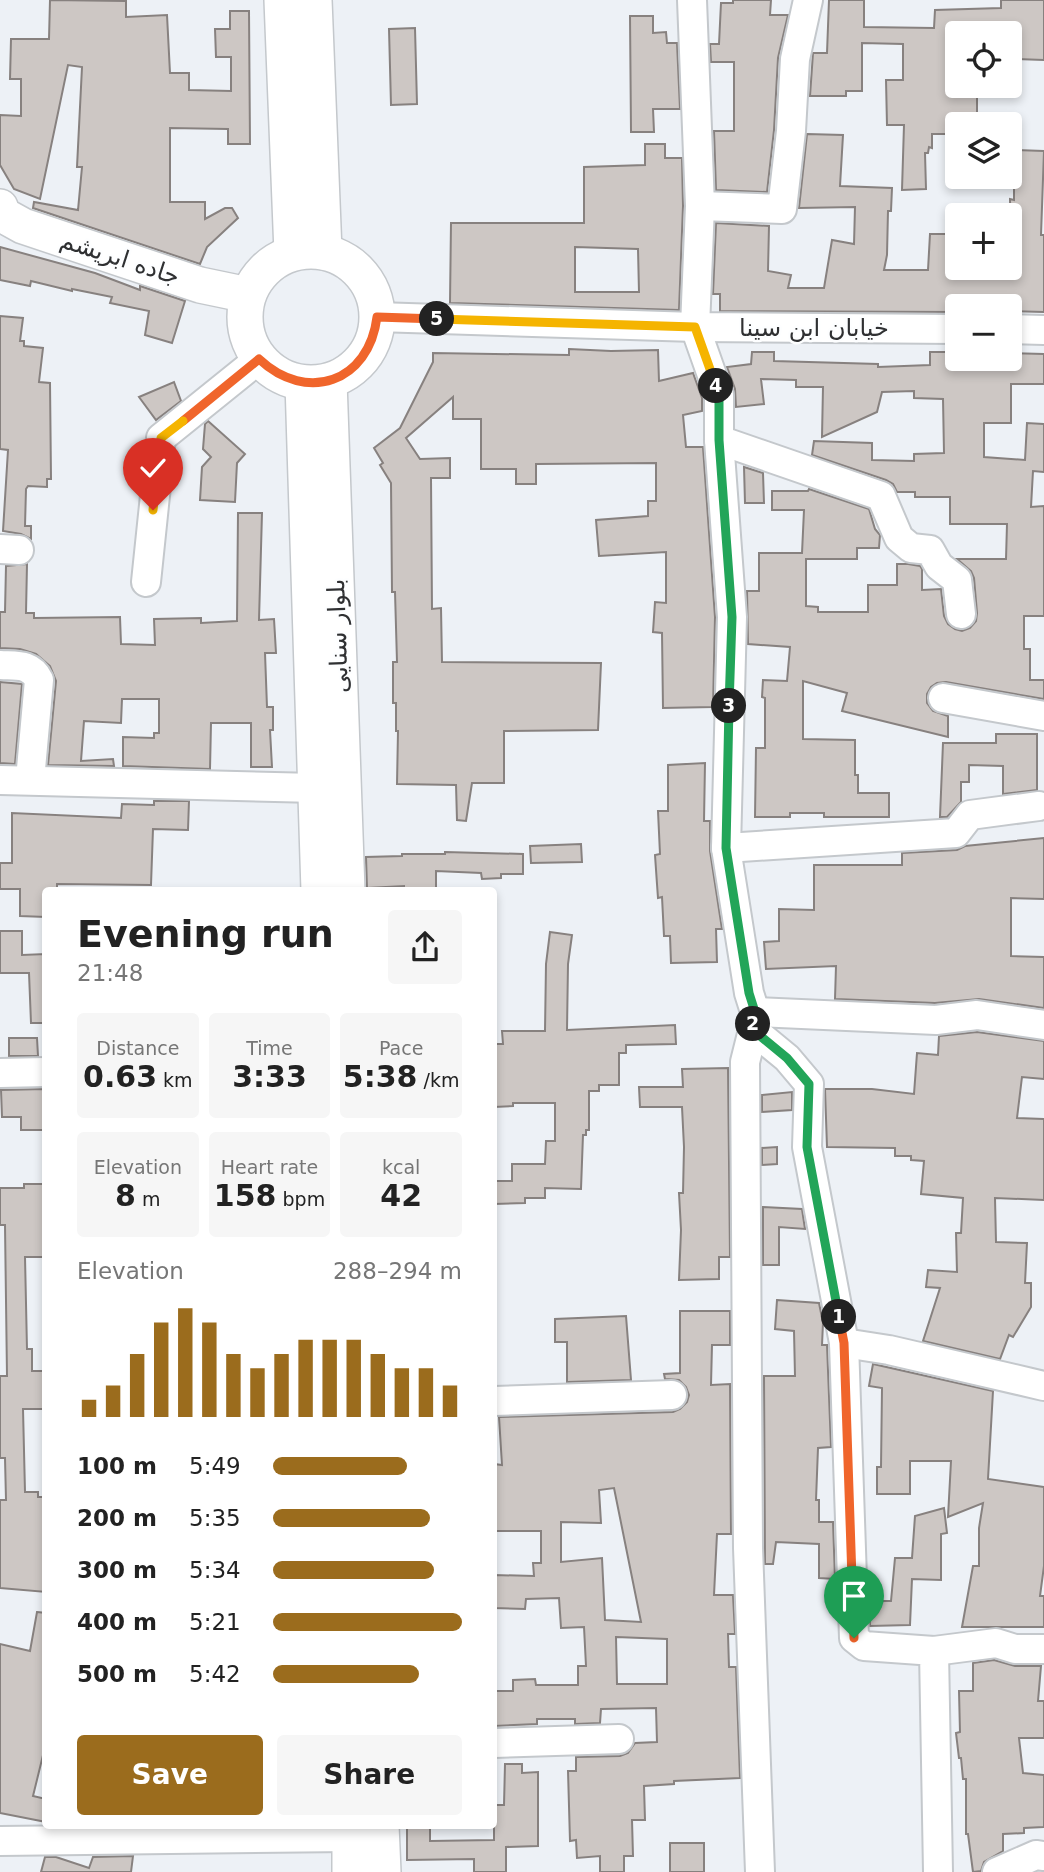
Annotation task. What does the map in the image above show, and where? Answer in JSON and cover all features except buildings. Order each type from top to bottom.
[{"type":"main road","points":[[282,0],[308,253]]},
{"type":"main road","points":[[308,253],[314,0]]},
{"type":"main road","name":"جاده ابریشم","points":[[1,213],[23,226],[200,285],[248,295]]},
{"type":"main road","points":[[308,253],[341,258],[356,268],[368,282],[375,299],[377,317],[375,334],[363,357],[345,374],[316,382],[287,379],[259,359],[250,344],[244,312],[248,295],[265,269],[278,259],[308,253]]},
{"type":"main road","name":"بلوار سنایی","points":[[316,382],[316,788],[319,887]]},
{"type":"main road","name":"بلوار سنایی","points":[[316,382],[347,887]]},
{"type":"main road","points":[[350,1872],[366,1829]]},
{"type":"main road","points":[[366,1829],[383,1872]]},
{"type":"street","points":[[692,0],[700,206],[695,327],[719,395],[719,440],[732,617],[726,848],[754,1021],[745,1062],[746,1365],[748,1548],[760,1872]]},
{"type":"street","points":[[700,206],[782,209],[796,59],[808,0]]},
{"type":"street","name":"خیابان ابن سینا","points":[[377,317],[695,327],[945,329]]},
{"type":"street","points":[[1022,329],[1044,330]]},
{"type":"street","points":[[146,582],[161,438],[259,359]]},
{"type":"street","points":[[719,440],[881,496],[899,538],[911,548],[930,550],[939,566],[957,580],[961,614]]},
{"type":"street","points":[[0,665],[25,666],[35,672],[39,680],[30,780]]},
{"type":"street","points":[[943,698],[1044,716]]},
{"type":"street","points":[[0,780],[316,788]]},
{"type":"street","points":[[726,848],[956,833],[970,815],[1039,806]]},
{"type":"street","points":[[754,1021],[936,1020],[977,1015],[1044,1025]]},
{"type":"street","points":[[754,1021],[809,1084],[807,1147],[844,1343],[854,1638],[864,1646],[934,1651],[996,1643],[1015,1649],[1044,1649]]},
{"type":"street","points":[[0,1073],[42,1072]]},
{"type":"street","points":[[844,1343],[889,1350],[1044,1386]]},
{"type":"street","points":[[497,1401],[672,1395]]},
{"type":"street","points":[[934,1651],[938,1872]]},
{"type":"street","points":[[497,1743],[620,1739]]},
{"type":"street","points":[[0,1841],[338,1829]]},
{"type":"street","points":[[998,1872],[1036,1855],[1044,1856]]},
{"type":"route","points":[[153,510],[161,438],[259,359],[287,379],[303,383],[329,381],[345,374],[368,350],[375,334],[377,317],[695,327],[719,395],[719,440],[732,617],[726,848],[749,993],[755,1012],[753,1030],[787,1058],[809,1084],[807,1147],[844,1343],[854,1638]]}]
